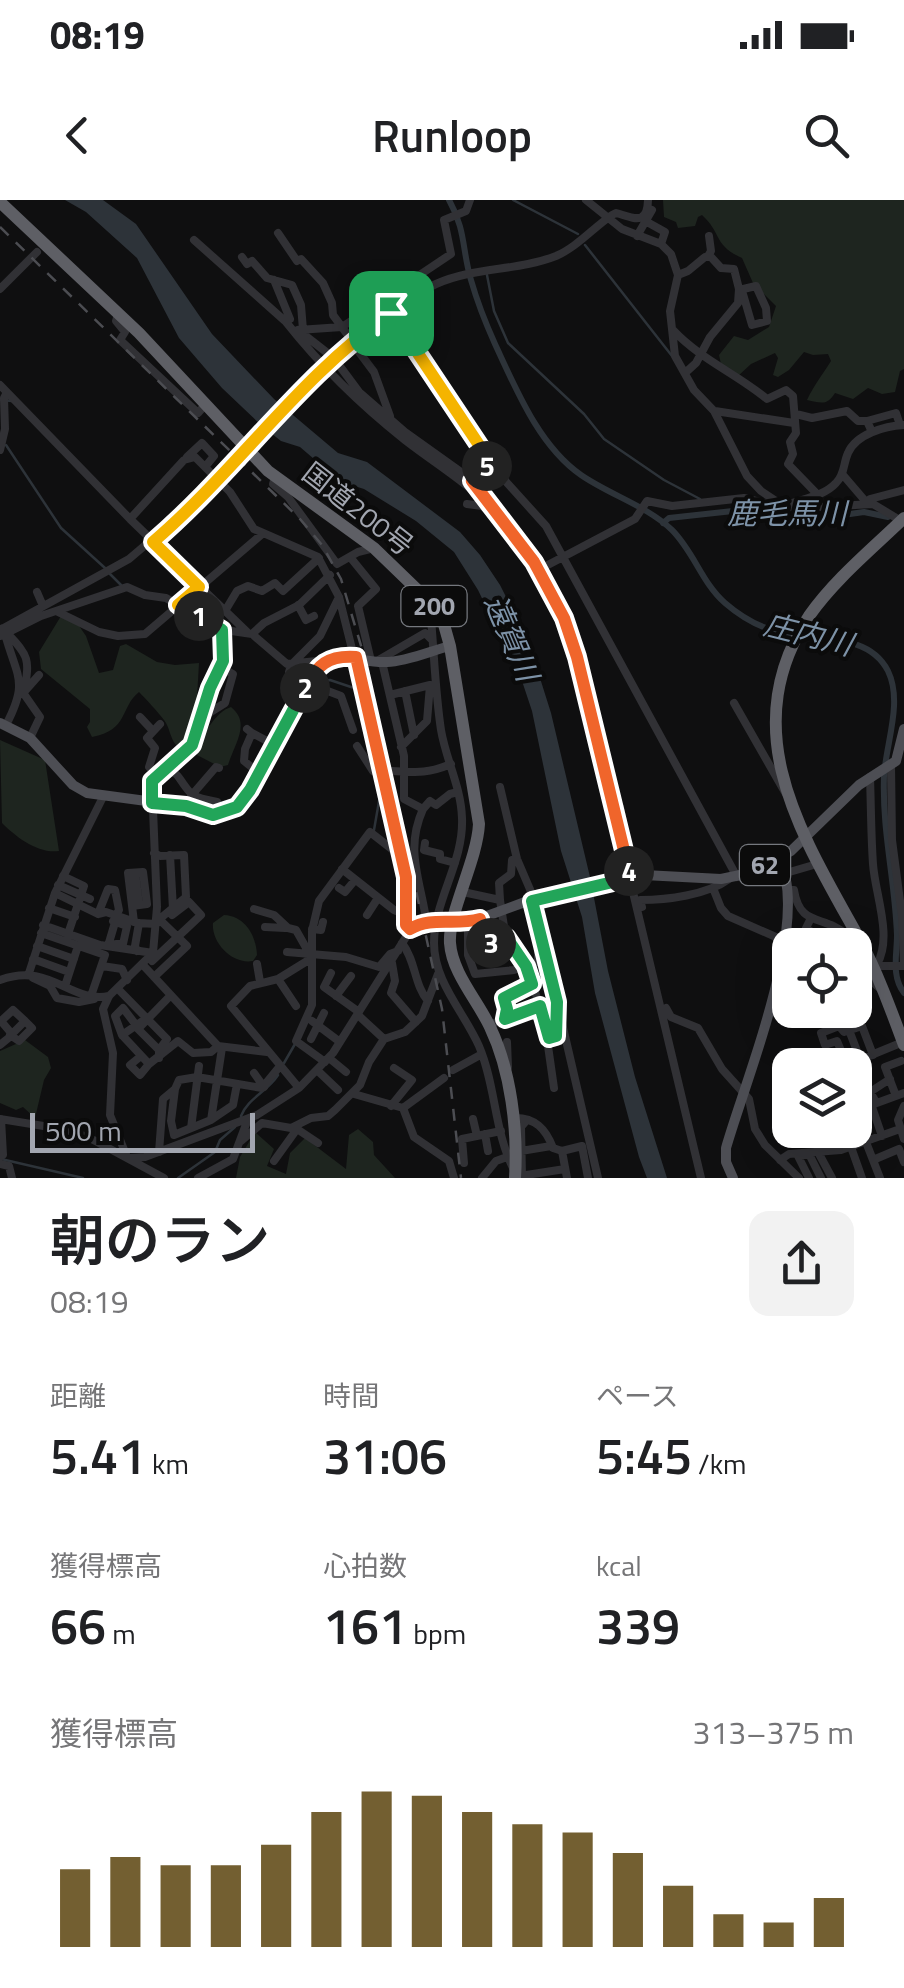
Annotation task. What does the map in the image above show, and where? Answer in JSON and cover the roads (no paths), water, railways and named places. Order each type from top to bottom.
[{"type":"highway","name":"国道200号","points":[[0,202],[118,314],[202,409],[275,476],[374,548],[424,595],[443,621],[478,811],[476,852],[453,924],[452,955],[489,1025],[505,1043],[520,1119],[516,1153],[522,1176]]},
{"type":"highway","points":[[852,928],[786,794],[777,755],[776,714],[782,675],[805,627],[900,523]]},
{"type":"highway","points":[[796,644],[784,682],[779,738],[784,775],[817,864],[851,928]]},
{"type":"highway","points":[[872,967],[902,1042]]},
{"type":"highway","points":[[872,968],[902,1042]]},
{"type":"main road","points":[[3,724],[30,738],[77,789],[104,797],[186,806],[213,815],[226,813],[243,801],[318,666],[327,660],[355,657],[377,661],[450,646]]},
{"type":"main road","points":[[891,765],[900,752],[904,729]]},
{"type":"main road","name":"62","points":[[453,924],[474,920],[501,905],[630,877],[661,874],[733,878],[779,858],[871,776],[891,765]]},
{"type":"main road","points":[[779,858],[790,890],[791,928]]},
{"type":"main road","points":[[733,1178],[727,1166],[726,1148],[772,1008]]},
{"type":"street","points":[[301,330],[342,327],[452,254],[445,220],[466,211],[470,200]]},
{"type":"street","points":[[586,200],[607,218],[637,236],[662,244],[671,254],[678,275],[671,305],[674,353],[684,373],[695,392],[714,411],[752,483],[770,498],[801,508]]},
{"type":"street","points":[[3,632],[153,542],[324,367],[363,332],[428,288],[457,277],[559,254],[616,213],[638,220],[650,202]]},
{"type":"street","points":[[637,236],[647,222],[650,202]]},
{"type":"street","points":[[647,222],[665,232],[662,244]]},
{"type":"street","points":[[27,228],[37,252]]},
{"type":"street","points":[[278,233],[297,260],[301,258],[323,283],[333,315],[374,372],[392,421]]},
{"type":"street","points":[[678,275],[708,256],[709,236]]},
{"type":"street","points":[[194,240],[333,358],[359,392],[392,421],[472,481],[494,511]]},
{"type":"street","points":[[0,289],[37,252],[62,261]]},
{"type":"street","points":[[708,256],[721,268],[734,269],[751,324],[767,321],[756,286],[741,290]]},
{"type":"street","points":[[242,257],[274,280],[286,319],[306,349],[394,431],[460,480],[530,546],[544,566],[577,657],[701,1178]]},
{"type":"street","points":[[274,280],[289,282],[296,290],[301,330]]},
{"type":"street","points":[[684,373],[738,303],[741,290]]},
{"type":"street","points":[[383,300],[491,463],[546,526],[733,878],[713,888],[640,900]]},
{"type":"street","points":[[749,310],[764,306]]},
{"type":"street","points":[[672,330],[767,399],[782,391],[789,392],[796,401],[796,433],[790,442],[793,454],[788,464],[818,494]]},
{"type":"street","points":[[0,450],[5,429],[4,388]]},
{"type":"street","points":[[4,388],[153,542],[250,633],[291,665],[327,660]]},
{"type":"street","points":[[714,411],[795,419],[848,411],[856,420],[867,421],[896,413],[902,425],[872,432],[847,455],[843,475],[834,486],[788,505]]},
{"type":"street","points":[[867,421],[872,432]]},
{"type":"street","points":[[130,519],[202,443],[214,456],[205,467]]},
{"type":"street","points":[[184,460],[192,456],[205,467],[230,492],[261,534],[308,550],[321,560],[330,575],[384,770],[407,883],[406,925],[410,929]]},
{"type":"street","points":[[472,481],[491,463]]},
{"type":"street","points":[[843,475],[867,503]]},
{"type":"street","points":[[275,476],[273,484],[288,497],[337,564],[374,548]]},
{"type":"street","points":[[867,503],[904,490]]},
{"type":"street","points":[[544,566],[637,517],[645,502],[672,506],[744,498],[776,508],[867,503],[882,508],[900,523]]},
{"type":"street","points":[[468,504],[482,506],[505,523],[534,562],[556,602]]},
{"type":"street","points":[[772,521],[776,508]]},
{"type":"street","points":[[58,612],[84,627],[126,636],[149,632],[261,534]]},
{"type":"street","points":[[225,610],[237,592],[248,586],[262,591],[275,584],[283,592],[321,560],[332,556]]},
{"type":"street","points":[[350,557],[376,589],[360,601],[358,609],[390,694],[402,747],[405,801],[422,808]]},
{"type":"street","points":[[3,632],[125,588],[166,598],[222,630],[250,633],[298,605],[330,575]]},
{"type":"street","points":[[37,594],[43,606]]},
{"type":"street","points":[[424,595],[430,606],[440,722],[462,812],[459,850],[436,922],[438,974],[482,1054],[501,1131],[516,1153]]},
{"type":"street","points":[[339,597],[321,635],[291,665],[290,672],[296,679],[341,696],[353,730]]},
{"type":"street","points":[[298,605],[321,635]]},
{"type":"street","points":[[144,966],[153,953],[158,923],[152,785],[158,774],[192,745],[211,685],[221,668],[222,630]]},
{"type":"street","points":[[3,632],[22,694],[40,720],[30,738]]},
{"type":"street","points":[[3,632],[24,649],[27,670],[22,694]]},
{"type":"street","points":[[377,661],[427,633],[433,650]]},
{"type":"street","points":[[2,669],[13,664]]},
{"type":"street","points":[[202,713],[224,705],[232,695],[234,674],[221,668]]},
{"type":"street","points":[[3,724],[40,675]]},
{"type":"street","points":[[390,694],[430,685],[428,722],[402,747]]},
{"type":"street","points":[[405,691],[414,735]]},
{"type":"street","points":[[734,703],[786,794]]},
{"type":"street","points":[[0,704],[14,709]]},
{"type":"street","points":[[394,714],[428,706]]},
{"type":"street","points":[[440,722],[462,717]]},
{"type":"street","points":[[140,718],[156,727],[147,738],[155,748],[149,767],[158,774]]},
{"type":"street","points":[[259,773],[244,761],[250,731],[268,741],[279,736]]},
{"type":"street","points":[[357,746],[370,770],[403,770],[418,775],[451,764]]},
{"type":"street","points":[[173,764],[173,772],[192,796],[216,802]]},
{"type":"street","points":[[872,963],[904,966],[892,840],[891,765]]},
{"type":"street","points":[[192,796],[206,775],[219,768]]},
{"type":"street","points":[[871,776],[875,884],[882,931],[880,960],[872,962]]},
{"type":"street","points":[[500,787],[517,859],[533,901],[598,1178]]},
{"type":"street","points":[[424,913],[412,854],[415,828],[422,808],[430,801],[436,804],[458,792]]},
{"type":"street","points":[[104,797],[48,908],[30,973],[50,986],[58,998],[79,1002],[109,996]]},
{"type":"street","points":[[620,807],[630,877],[640,900],[669,1016],[667,1032]]},
{"type":"street","points":[[462,812],[478,811]]},
{"type":"street","points":[[346,1072],[296,1041],[312,1005],[312,929],[319,901],[370,832],[402,857]]},
{"type":"street","points":[[425,843],[424,850],[455,863]]},
{"type":"street","points":[[459,850],[476,852]]},
{"type":"street","points":[[154,853],[184,855],[186,897],[158,923]]},
{"type":"street","points":[[517,859],[512,860],[511,874],[500,881],[501,905],[507,938],[526,966],[540,1006],[549,1038],[554,1088]]},
{"type":"street","points":[[786,874],[817,864]]},
{"type":"street","points":[[342,870],[399,914],[406,915]]},
{"type":"street","points":[[135,906],[146,904],[144,872],[128,874],[135,906],[137,951]]},
{"type":"street","points":[[63,876],[84,886],[83,899],[67,938]]},
{"type":"street","points":[[339,888],[344,892],[355,880]]},
{"type":"street","points":[[448,885],[501,905]]},
{"type":"street","points":[[713,888],[728,916],[772,935]]},
{"type":"street","points":[[56,889],[83,899],[88,911],[134,922],[158,923],[178,937],[186,946],[154,977]]},
{"type":"street","points":[[98,914],[108,889],[114,890],[119,910],[110,946],[112,968]]},
{"type":"street","points":[[790,890],[794,890],[796,906],[811,918],[835,928]]},
{"type":"street","points":[[367,915],[378,898]]},
{"type":"street","points":[[474,920],[468,948],[475,974],[526,966],[538,962],[540,957],[533,901]]},
{"type":"street","points":[[102,1013],[109,996],[200,915],[189,902],[158,923]]},
{"type":"street","points":[[48,908],[74,917]]},
{"type":"street","points":[[254,909],[274,915],[302,934],[312,957]]},
{"type":"street","points":[[110,946],[123,944],[127,926],[115,918]]},
{"type":"street","points":[[806,928],[811,918]]},
{"type":"street","points":[[468,948],[480,948],[482,940],[474,920]]},
{"type":"street","points":[[128,1158],[159,1152],[242,1121],[299,1088],[340,1042],[410,929],[426,921],[453,924]]},
{"type":"street","points":[[312,929],[321,930],[323,922]]},
{"type":"street","points":[[265,925],[288,928]]},
{"type":"street","points":[[42,929],[67,938],[153,953]]},
{"type":"street","points":[[67,938],[105,955],[93,997]]},
{"type":"street","points":[[482,940],[490,943],[507,938]]},
{"type":"street","points":[[37,946],[74,960]]},
{"type":"street","points":[[65,986],[78,946]]},
{"type":"street","points":[[287,952],[346,957],[379,967],[400,947]]},
{"type":"street","points":[[400,947],[412,954],[420,990],[428,1001]]},
{"type":"street","points":[[299,1088],[231,1010],[250,986],[278,979],[312,957]]},
{"type":"street","points":[[33,959],[69,972]]},
{"type":"street","points":[[392,963],[395,979],[390,991],[416,1022]]},
{"type":"street","points":[[257,964],[260,982]]},
{"type":"street","points":[[102,966],[122,969],[127,980]]},
{"type":"street","points":[[144,966],[220,1047]]},
{"type":"street","points":[[0,980],[30,973],[93,997],[102,1013],[113,1053],[110,1115],[128,1158]]},
{"type":"street","points":[[331,973],[323,986],[384,1039]]},
{"type":"street","points":[[274,1161],[295,1128],[311,1118],[328,1116],[354,1094],[384,1039],[405,1032],[416,1022],[438,974]]},
{"type":"street","points":[[336,996],[350,976]]},
{"type":"street","points":[[278,979],[296,1006]]},
{"type":"street","points":[[505,1019],[504,998],[532,984]]},
{"type":"street","points":[[118,988],[167,1039],[159,1054]]},
{"type":"street","points":[[159,1054],[138,1029],[171,995]]},
{"type":"street","points":[[549,1038],[558,1034],[557,1002]]},
{"type":"street","points":[[489,1025],[540,1006]]},
{"type":"street","points":[[136,1024],[123,1008],[116,1016],[122,1034],[149,1064]]},
{"type":"street","points":[[0,1046],[5,1032],[1,1022],[13,1010],[32,1028],[19,1041],[5,1032]]},
{"type":"street","points":[[312,1040],[315,1024],[324,1013]]},
{"type":"street","points":[[669,1016],[698,1028],[722,1069],[750,1102],[760,1138],[799,1178]]},
{"type":"street","points":[[122,1034],[148,1018]]},
{"type":"street","points":[[315,1024],[340,1042]]},
{"type":"street","points":[[841,1048],[838,1041],[825,1045],[821,1033],[839,1026],[844,1032],[862,1026],[873,1055],[902,1042],[903,1065],[886,1067],[897,1096],[902,1132]]},
{"type":"street","points":[[849,1030],[856,1048]]},
{"type":"street","points":[[141,1056],[128,1069],[140,1074],[178,1041],[192,1053],[211,1052],[220,1047],[267,1052]]},
{"type":"street","points":[[505,1043],[512,1086]]},
{"type":"street","points":[[211,1120],[220,1047]]},
{"type":"street","points":[[453,1070],[482,1054]]},
{"type":"street","points":[[191,1128],[198,1066]]},
{"type":"street","points":[[264,1087],[280,1066]]},
{"type":"street","points":[[391,1106],[412,1080],[394,1068]]},
{"type":"street","points":[[318,1070],[338,1090]]},
{"type":"street","points":[[254,1073],[264,1087]]},
{"type":"street","points":[[237,1084],[234,1105],[211,1120],[174,1135],[171,1121],[179,1080],[197,1077],[264,1087]]},
{"type":"street","points":[[354,1094],[403,1108],[444,1078]]},
{"type":"street","points":[[882,1136],[870,1092],[890,1079]]},
{"type":"street","points":[[409,1083],[422,1094]]},
{"type":"street","points":[[159,1152],[164,1098],[175,1089]]},
{"type":"street","points":[[874,1103],[897,1096]]},
{"type":"street","points":[[902,1132],[904,1106]]},
{"type":"street","points":[[403,1108],[414,1137],[449,1160],[454,1178]]},
{"type":"street","points":[[12,1178],[9,1166],[0,1160],[0,1119],[62,1128],[106,1145],[164,1178]]},
{"type":"street","points":[[474,1119],[483,1150]]},
{"type":"street","points":[[520,1119],[548,1133],[552,1146]]},
{"type":"street","points":[[198,1178],[212,1174],[232,1159],[241,1141],[242,1121]]},
{"type":"street","points":[[241,1141],[262,1124],[295,1128],[318,1142]]},
{"type":"street","points":[[464,1163],[462,1140],[501,1131]]},
{"type":"street","points":[[872,1139],[902,1132]]},
{"type":"street","points":[[200,1136],[204,1146],[208,1144]]},
{"type":"street","points":[[106,1145],[118,1140]]},
{"type":"street","points":[[482,1178],[496,1161],[552,1146],[562,1151],[582,1146],[588,1178]]},
{"type":"street","points":[[780,1160],[841,1148]]},
{"type":"street","points":[[853,1148],[862,1178]]},
{"type":"street","points":[[869,1148],[880,1178]]},
{"type":"street","points":[[873,1160],[900,1149],[904,1162]]},
{"type":"street","points":[[522,1176],[566,1174],[562,1151]]},
{"type":"street","points":[[818,1152],[826,1177]]},
{"type":"street","points":[[797,1154],[809,1154],[826,1177]]},
{"type":"street","points":[[797,1154],[809,1178]]},
{"type":"water","name":"遠賀川","points":[[65,200],[103,200],[136,224],[212,334],[274,399],[338,453],[367,462],[460,532],[500,585],[528,640],[551,713],[608,971],[635,1077],[667,1178],[647,1178],[639,1157],[595,993],[582,917],[561,851],[532,711],[522,681],[478,590],[454,552],[416,521],[364,489],[335,480],[300,447],[281,441],[262,426],[222,388],[179,338],[137,258],[86,212]]},
{"type":"waterway","name":"庄内川","points":[[449,200],[488,329],[520,398],[541,433],[566,463],[672,530],[717,595],[743,617],[778,632],[854,644],[879,658],[888,671],[894,709],[884,797],[896,915],[896,972],[904,993]]},
{"type":"waterway","points":[[513,200],[578,234]]},
{"type":"waterway","points":[[585,245],[672,356]]},
{"type":"waterway","points":[[487,275],[494,311],[508,343],[584,414],[604,439],[700,499]]},
{"type":"waterway","points":[[0,400],[12,401]]},
{"type":"waterway","points":[[6,445],[61,528],[105,568]]},
{"type":"waterway","name":"鹿毛馬川","points":[[663,523],[669,518],[742,510],[790,517],[822,518],[864,512],[888,517]]},
{"type":"waterway","points":[[110,574],[122,586]]},
{"type":"waterway","points":[[315,682],[330,680],[360,690]]},
{"type":"waterway","points":[[374,830],[382,784]]},
{"type":"waterway","points":[[284,1063],[295,1044]]},
{"type":"waterway","points":[[241,1116],[278,1075]]},
{"type":"waterway","points":[[178,1178],[215,1152],[220,1140],[235,1127]]},
{"type":"waterway","points":[[1,1159],[83,1178]]},
{"type":"railway","points":[[0,227],[300,519],[322,545],[341,579],[365,659],[442,1009],[461,1178]]}]
